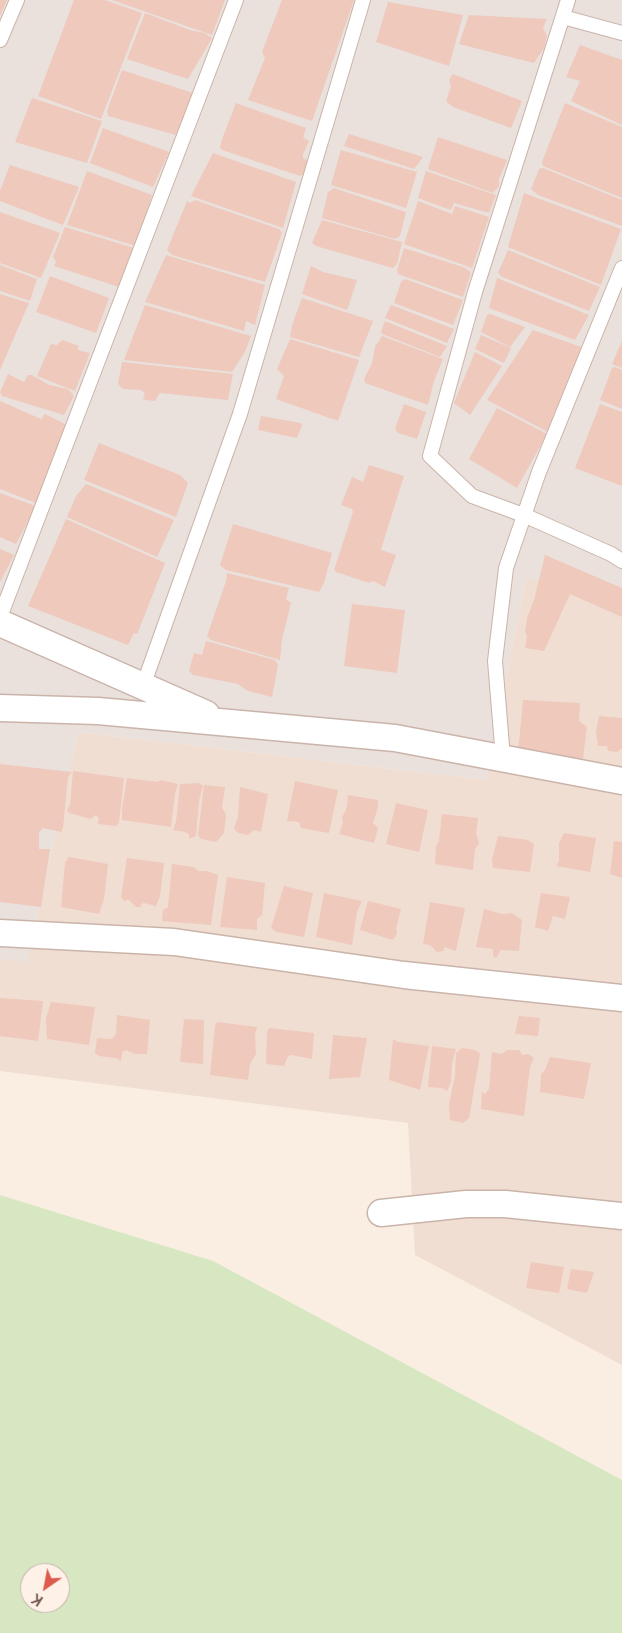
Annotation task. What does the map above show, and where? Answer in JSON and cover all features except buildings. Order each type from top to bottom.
[{"type":"street","points":[[0,623],[225,723]]},
{"type":"street","points":[[0,708],[98,711],[395,738],[622,781]]},
{"type":"street","points":[[0,933],[174,942],[404,975],[622,998]]},
{"type":"street","points":[[381,1213],[466,1204],[505,1204],[622,1216]]},
{"type":"lane","points":[[0,40],[17,0]]},
{"type":"lane","points":[[0,617],[236,0]]},
{"type":"lane","points":[[143,686],[240,414],[364,0]]},
{"type":"lane","points":[[568,0],[475,292],[430,456],[472,496],[526,516],[611,554],[622,561]]},
{"type":"lane","points":[[563,17],[622,33]]},
{"type":"lane","points":[[503,758],[495,661],[506,568],[526,516],[539,472],[622,268]]},
{"type":"shaded area","points":[[0,0],[622,0],[622,595],[526,578],[486,780],[78,732],[27,963],[0,958]]},
{"type":"shaded area","points":[[526,577],[622,595],[622,1365],[415,1255],[408,1123],[0,1071],[0,958],[27,962],[78,732],[486,780]]},
{"type":"green space","points":[[0,1195],[213,1261],[622,1480],[622,1633],[0,1633]]}]
